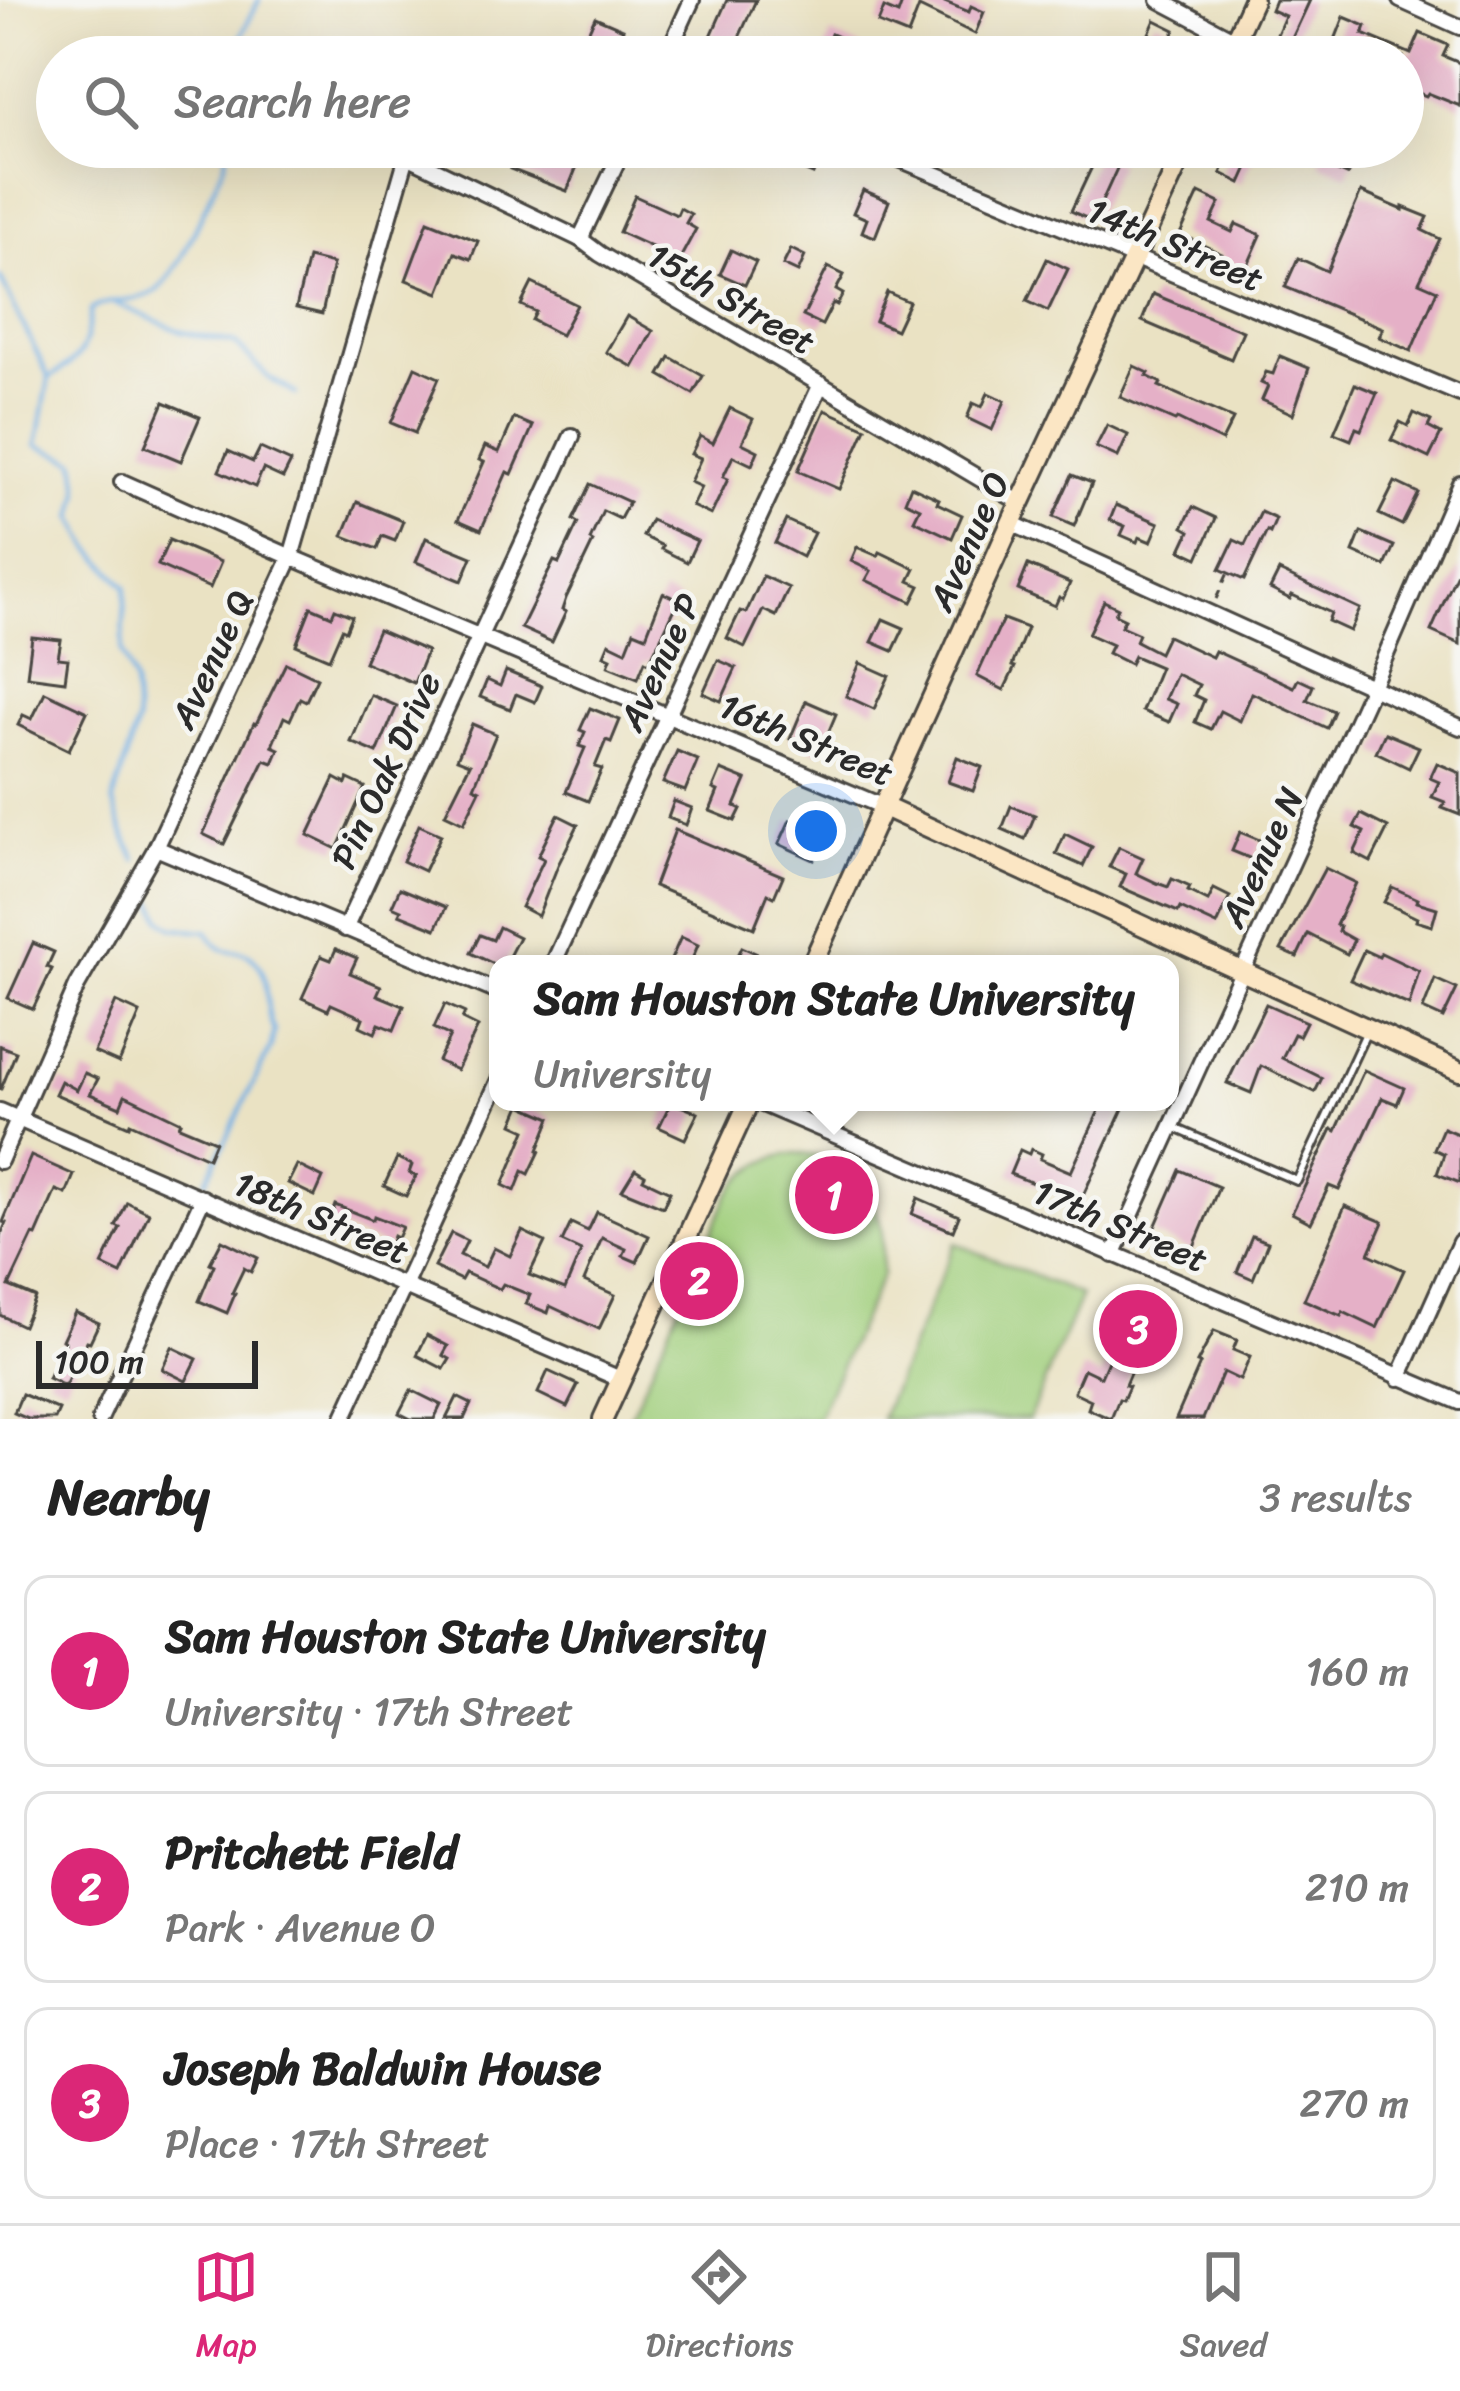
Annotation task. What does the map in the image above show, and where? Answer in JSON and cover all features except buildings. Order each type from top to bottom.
[{"type":"street","points":[[676,36],[692,0]]},
{"type":"street","points":[[1160,0],[1213,36]]},
{"type":"street","points":[[1236,36],[1253,0]]},
{"type":"street","points":[[1400,0],[1460,27]]},
{"type":"street","name":"Avenue Q","points":[[0,1161],[77,986],[156,848],[292,557],[404,168]]},
{"type":"street","name":"15th Street","points":[[432,168],[580,239],[1021,503]]},
{"type":"street","points":[[580,239],[613,168]]},
{"type":"street","name":"14th Street","points":[[920,168],[1460,394]]},
{"type":"street","name":"Avenue O","points":[[816,955],[1176,168]]},
{"type":"street","name":"Avenue P","points":[[557,955],[821,384]]},
{"type":"street","name":"Pin Oak Drive","points":[[345,929],[572,436]]},
{"type":"street","name":"16th Street","points":[[122,482],[884,806],[1460,1071]]},
{"type":"street","name":"Avenue N","points":[[1179,1108],[1460,484]]},
{"type":"street","points":[[1011,523],[1460,727]]},
{"type":"street","points":[[156,848],[489,988]]},
{"type":"street","points":[[344,1419],[489,1102]]},
{"type":"street","name":"18th Street","points":[[0,1111],[620,1379]]},
{"type":"street","points":[[603,1419],[750,1111]]},
{"type":"street","name":"17th Street","points":[[775,1111],[1460,1402]]},
{"type":"street","name":"Avenue N","points":[[1113,1255],[1178,1111]]},
{"type":"street","points":[[100,1419],[202,1198]]},
{"type":"street","points":[[1399,1378],[1460,1242]]},
{"type":"lane","points":[[1171,1126],[1297,1181],[1368,1029]]},
{"type":"path","points":[[1209,613],[1228,573]]},
{"type":"green space","points":[[796,1153],[829,1158],[851,1171],[872,1197],[882,1229],[882,1275],[817,1419],[629,1419],[728,1195],[757,1166]]},
{"type":"green space","points":[[955,1243],[1081,1295],[1029,1419],[881,1419]]},
{"type":"waterway","points":[[241,36],[259,0]]},
{"type":"waterway","points":[[0,277],[49,378],[81,351],[91,310],[149,295],[165,282],[185,251],[223,168]]},
{"type":"waterway","points":[[112,302],[182,332],[235,343],[269,378],[296,394]]},
{"type":"waterway","points":[[49,378],[37,445],[76,461],[80,491],[74,517],[90,547],[126,587],[122,652],[134,682],[137,723],[113,801],[136,860]]},
{"type":"waterway","points":[[147,886],[162,920],[174,928],[207,931],[219,947],[247,954],[259,966],[266,984],[274,1031],[271,1047],[206,1181]]},
{"type":"place","name":"Sam Houston State University","points":[[834,1195]]},
{"type":"place","name":"Pritchett Field","points":[[699,1281]]},
{"type":"place","name":"Joseph Baldwin House","points":[[1138,1329]]}]
